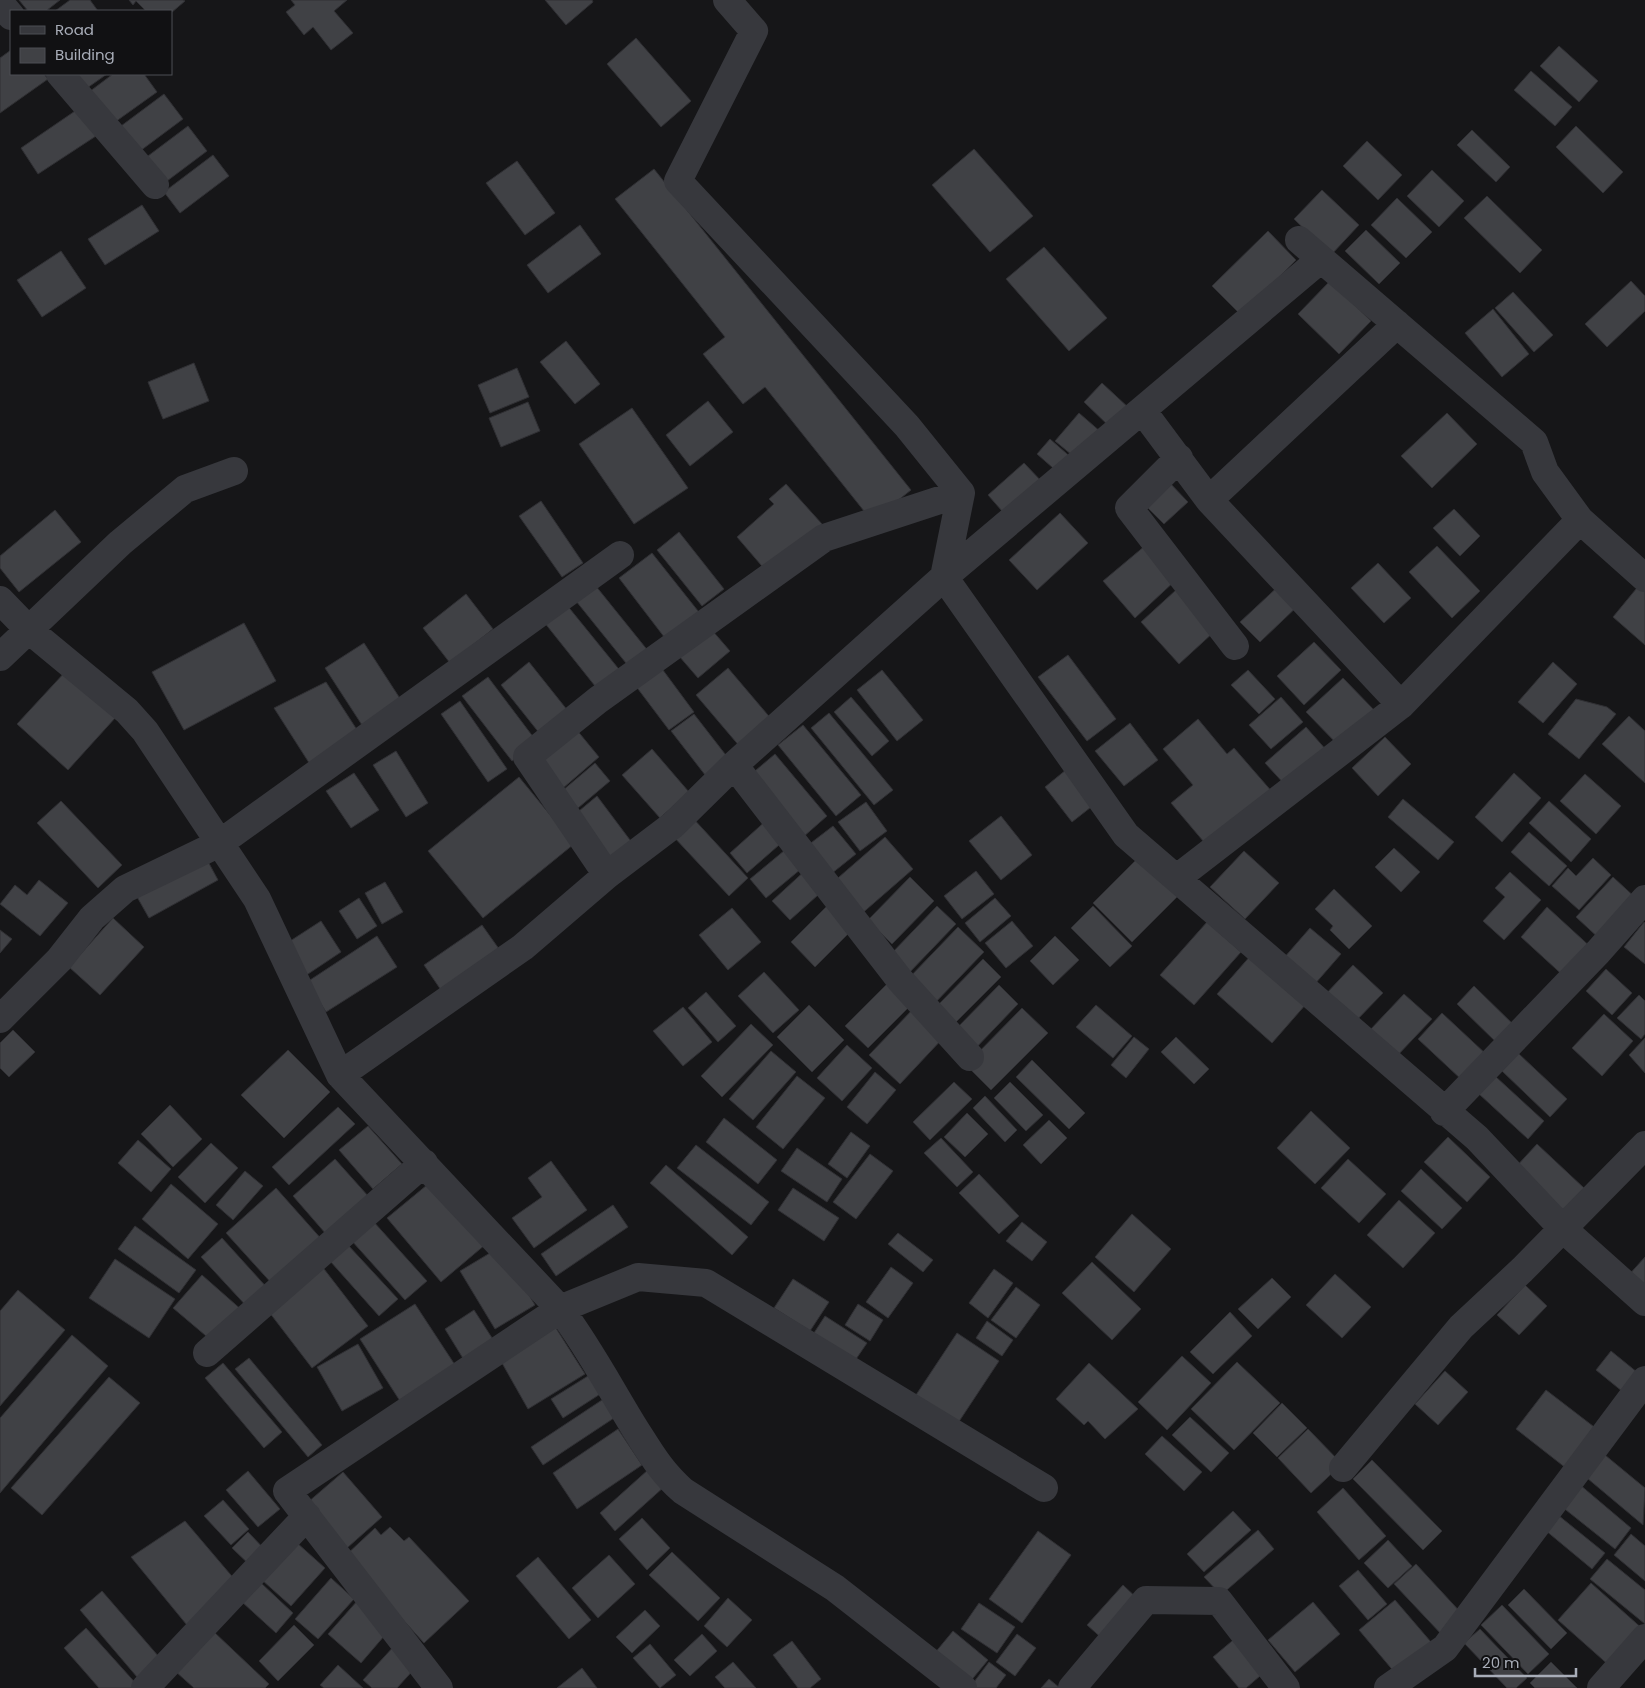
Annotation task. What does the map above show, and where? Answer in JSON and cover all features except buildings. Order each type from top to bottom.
[{"type":"street","points":[[727,0],[754,31],[678,181],[907,426],[961,493]]},
{"type":"street","points":[[0,3],[10,15]]},
{"type":"street","points":[[61,75],[155,185]]},
{"type":"street","points":[[1300,240],[1534,442],[1545,472],[1580,520],[1645,578]]},
{"type":"street","points":[[340,1075],[523,947],[607,875],[673,825],[734,765],[944,577],[1321,259]]},
{"type":"street","points":[[1209,500],[1396,324]]},
{"type":"street","points":[[1142,410],[1209,500],[1401,705]]},
{"type":"street","points":[[1179,458],[1129,508],[1235,646]]},
{"type":"street","points":[[0,657],[120,543],[185,489],[234,472]]},
{"type":"street","points":[[961,493],[944,577],[1126,835],[1444,1112],[1477,1138],[1562,1228],[1645,1302]]},
{"type":"street","points":[[607,875],[527,758],[598,700],[824,538],[961,493]]},
{"type":"street","points":[[1177,878],[1401,705],[1580,520]]},
{"type":"street","points":[[0,1019],[59,960],[92,918],[126,889],[220,843],[620,555]]},
{"type":"street","points":[[0,600],[29,630],[127,711],[145,731],[257,899],[340,1075],[560,1309],[584,1341],[662,1473],[684,1491],[835,1588],[963,1688]]},
{"type":"street","points":[[734,765],[900,980],[970,1057]]},
{"type":"street","points":[[1444,1112],[1598,952],[1645,900]]},
{"type":"street","points":[[1343,1468],[1461,1327],[1522,1270],[1645,1145]]},
{"type":"street","points":[[207,1353],[424,1163]]},
{"type":"street","points":[[439,1688],[287,1491],[560,1309],[638,1277],[706,1283],[1044,1488]]},
{"type":"street","points":[[1388,1688],[1445,1648],[1645,1380]]},
{"type":"street","points":[[145,1688],[307,1516]]},
{"type":"street","points":[[1072,1688],[1146,1600],[1218,1601],[1286,1688]]},
{"type":"street","points":[[1601,1688],[1645,1638]]}]
